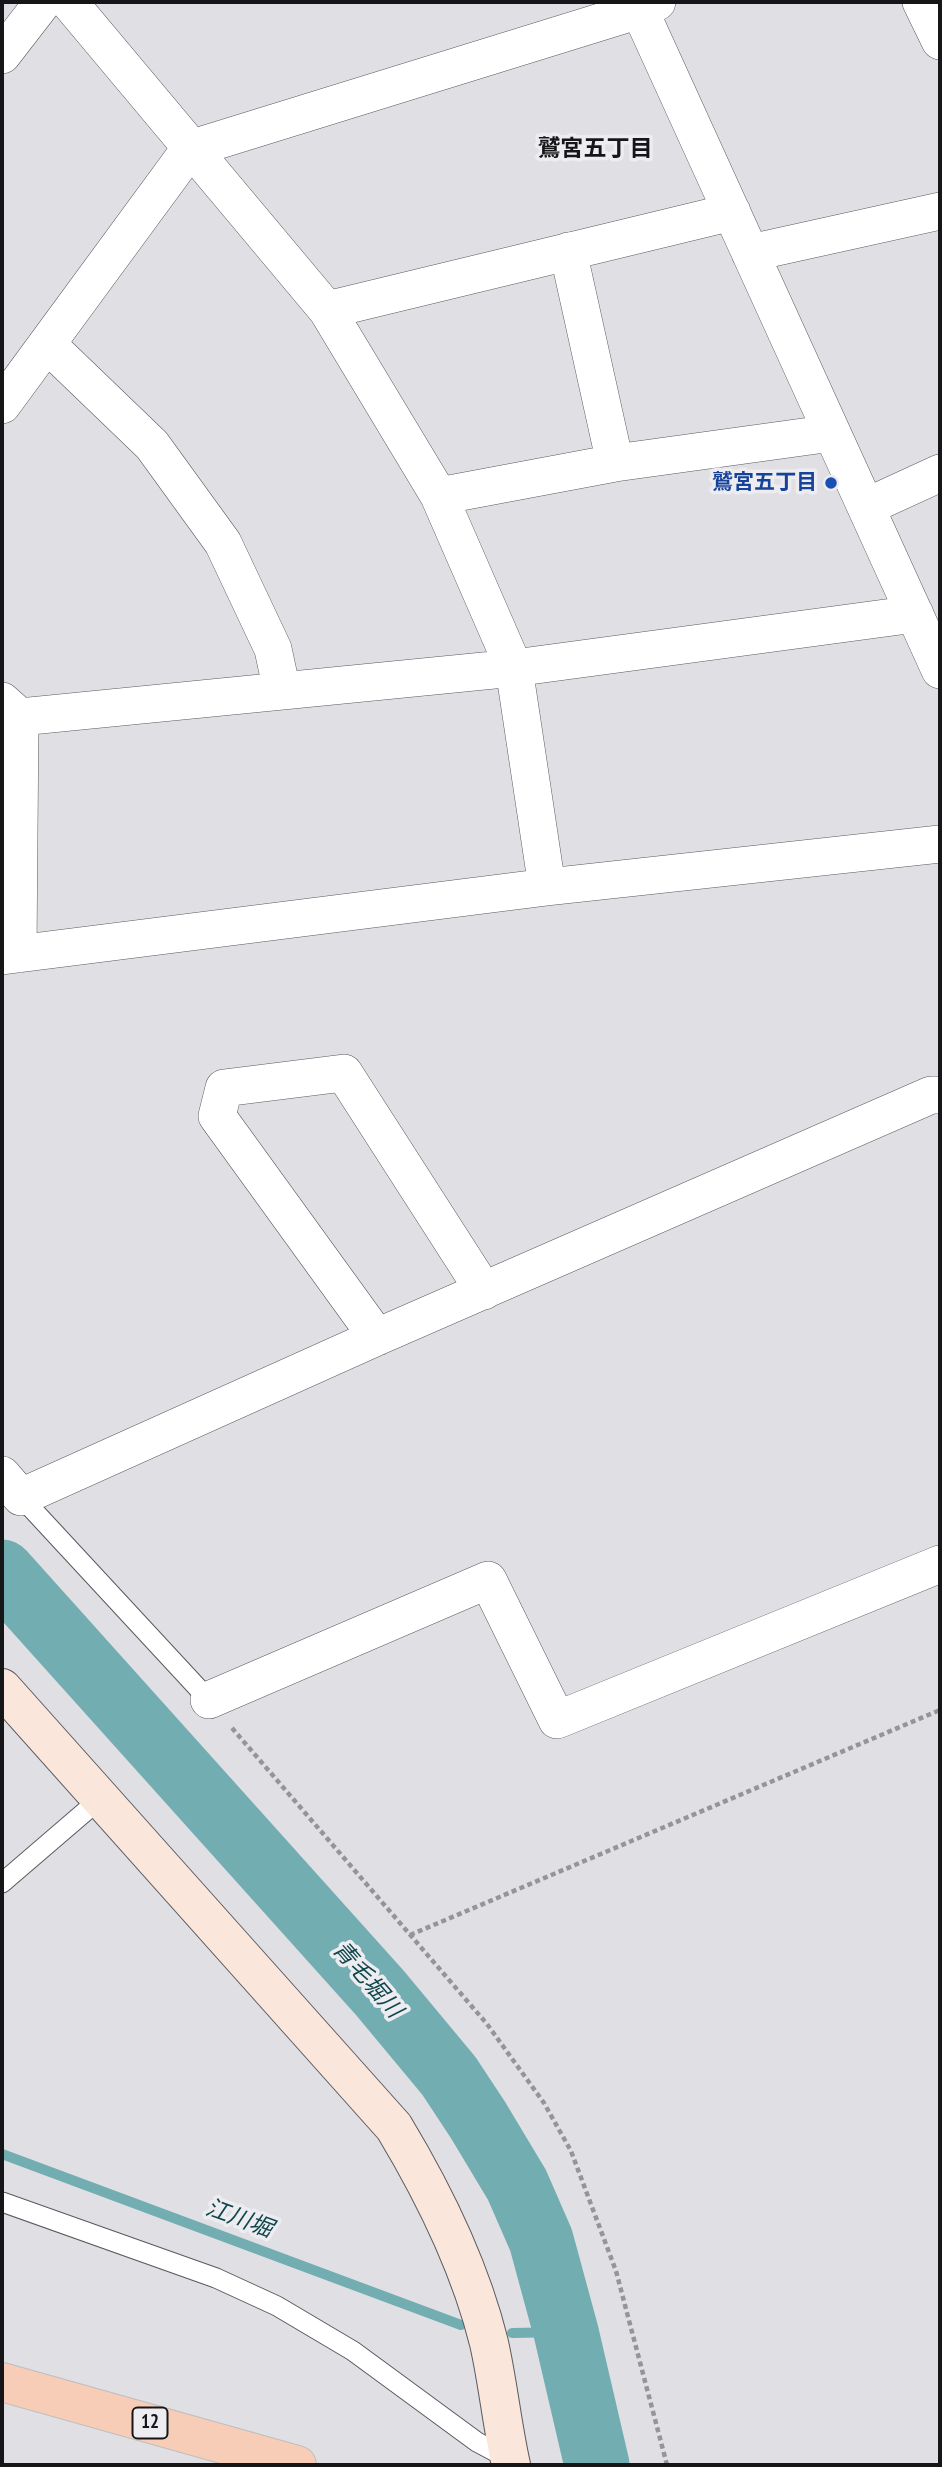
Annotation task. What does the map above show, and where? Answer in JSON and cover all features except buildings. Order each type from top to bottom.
[{"type":"main road","name":"12","points":[[2,2382],[297,2465]]},
{"type":"street","points":[[2,55],[43,2]]},
{"type":"street","points":[[69,2],[327,310],[439,496],[514,668],[547,887]]},
{"type":"street","points":[[921,2],[940,41]]},
{"type":"street","points":[[2,405],[190,149],[644,4],[750,253],[940,670]]},
{"type":"street","points":[[750,253],[940,211]]},
{"type":"street","points":[[327,310],[732,212]]},
{"type":"street","points":[[568,251],[615,463]]},
{"type":"street","points":[[47,344],[152,445],[223,543],[273,649],[282,691]]},
{"type":"street","points":[[439,496],[615,463],[832,433]]},
{"type":"street","points":[[866,507],[940,473]]},
{"type":"street","points":[[915,614],[514,668],[282,691],[11,709],[10,955],[547,887],[940,844]]},
{"type":"street","points":[[377,1337],[217,1116],[224,1088],[344,1073],[484,1291]]},
{"type":"street","points":[[12,1486],[377,1337],[930,1095],[940,1095]]},
{"type":"street","points":[[209,1700],[488,1580],[557,1720],[940,1564]]},
{"type":"street","points":[[2,1688],[394,2127],[420,2170],[450,2231],[472,2286],[489,2344],[510,2463]]},
{"type":"lane","points":[[12,1486],[209,1700]]},
{"type":"lane","points":[[2,1883],[101,1798]]},
{"type":"lane","points":[[2,2202],[216,2278],[277,2306],[354,2351],[477,2442],[510,2463]]},
{"type":"path","points":[[209,1700],[487,2024],[544,2103],[571,2151],[616,2272],[667,2465]]},
{"type":"path","points":[[410,1935],[940,1710]]},
{"type":"waterway","name":"青毛堀川","points":[[2,1572],[380,1993],[449,2076],[517,2185],[541,2240],[597,2465]]},
{"type":"waterway","name":"江川堀","points":[[2,2154],[461,2325]]},
{"type":"waterway","name":"江川堀","points":[[512,2333],[566,2332]]},
{"type":"place","name":"鷲宮五丁目","points":[[831,483]]},
{"type":"district","name":"鷲宮五丁目","points":[[595,149]]}]
